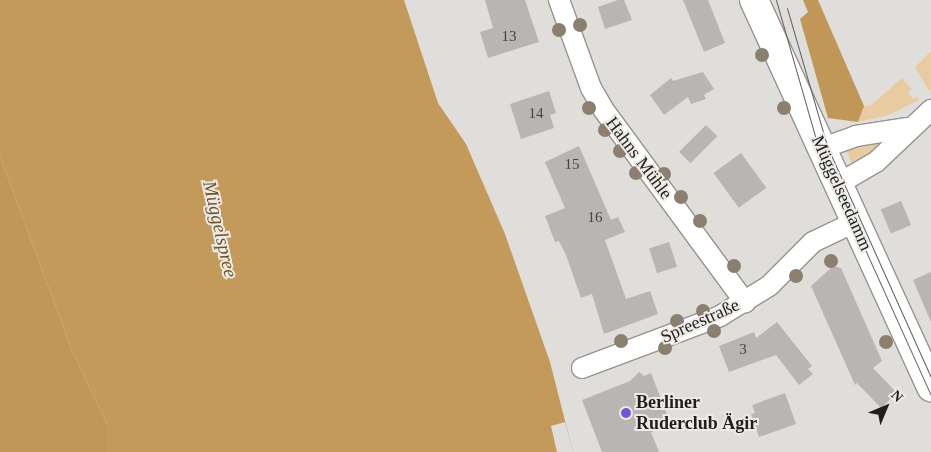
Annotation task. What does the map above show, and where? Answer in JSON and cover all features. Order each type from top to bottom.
[{"type":"main road","name":"Müggelseedamm","points":[[754,0],[931,387]]},
{"type":"street","name":"Hahns Mühle","points":[[559,0],[591,88],[603,109],[745,302]]},
{"type":"street","points":[[838,184],[869,168],[908,128],[931,110]]},
{"type":"street","points":[[822,148],[856,136],[908,128]]},
{"type":"street","name":"Spreestraße","points":[[582,368],[696,327],[745,302],[769,286],[813,242],[855,222]]},
{"type":"shaded area","points":[[803,0],[818,0],[864,106],[858,122],[828,118],[800,19],[808,12]]},
{"type":"shaded area","points":[[931,51],[931,90],[929,91],[915,67]]},
{"type":"shaded area","points":[[902,78],[912,89],[908,92],[913,99],[917,97],[919,100],[889,115],[858,122],[864,106],[870,106]]},
{"type":"shaded area","points":[[888,142],[853,166],[845,148],[851,143]]},
{"type":"shaded area","points":[[0,156],[72,351],[107,424],[107,452],[0,452]]},
{"type":"water","name":"Müggelspree","points":[[0,0],[404,0],[438,103],[466,144],[505,234],[550,362],[573,452],[107,452],[107,424],[72,351],[0,156]]},
{"type":"pier","points":[[565,422],[573,452],[557,452],[551,426]]},
{"type":"building","points":[[485,0],[525,0],[539,42],[488,58],[480,32],[493,28]]},
{"type":"building","points":[[618,0],[624,0],[632,20],[605,29],[598,7]]},
{"type":"building","points":[[683,0],[708,0],[725,43],[704,52]]},
{"type":"building","points":[[703,72],[714,89],[704,95],[706,99],[691,104],[688,97],[664,115],[650,95],[671,78],[673,81]]},
{"type":"building","points":[[549,91],[556,113],[550,115],[554,128],[521,139],[510,104]]},
{"type":"building","points":[[706,125],[717,136],[690,163],[679,152]]},
{"type":"building","points":[[579,146],[611,220],[618,217],[625,232],[605,240],[626,299],[650,291],[658,314],[604,334],[592,294],[581,298],[566,255],[559,241],[555,242],[545,216],[565,208],[545,162]]},
{"type":"building","points":[[741,153],[766,188],[739,208],[713,173]]},
{"type":"building","points":[[901,201],[911,225],[891,234],[881,210]]},
{"type":"building","points":[[669,242],[677,267],[657,273],[649,248]]},
{"type":"building","points":[[833,266],[841,268],[882,361],[873,368],[897,393],[881,408],[857,383],[855,385],[811,286]]},
{"type":"building","points":[[931,272],[931,322],[913,280]]},
{"type":"building","points":[[777,322],[812,366],[808,369],[813,374],[799,385],[776,355],[729,372],[719,346],[754,332],[756,338]]},
{"type":"building","name":"Berliner Ruderclub Ägir","points":[[639,372],[644,376],[651,373],[671,425],[651,432],[659,452],[602,452],[582,400],[630,381]]},
{"type":"building","points":[[785,393],[796,424],[759,437],[751,414],[755,413],[752,405]]},
{"type":"tram line","points":[[776,0],[817,143],[931,396]]},
{"type":"tram line","points":[[787,8],[827,146],[931,377]]},
{"type":"place","name":"Berliner Ruderclub Ägir","points":[[626,413]]}]
